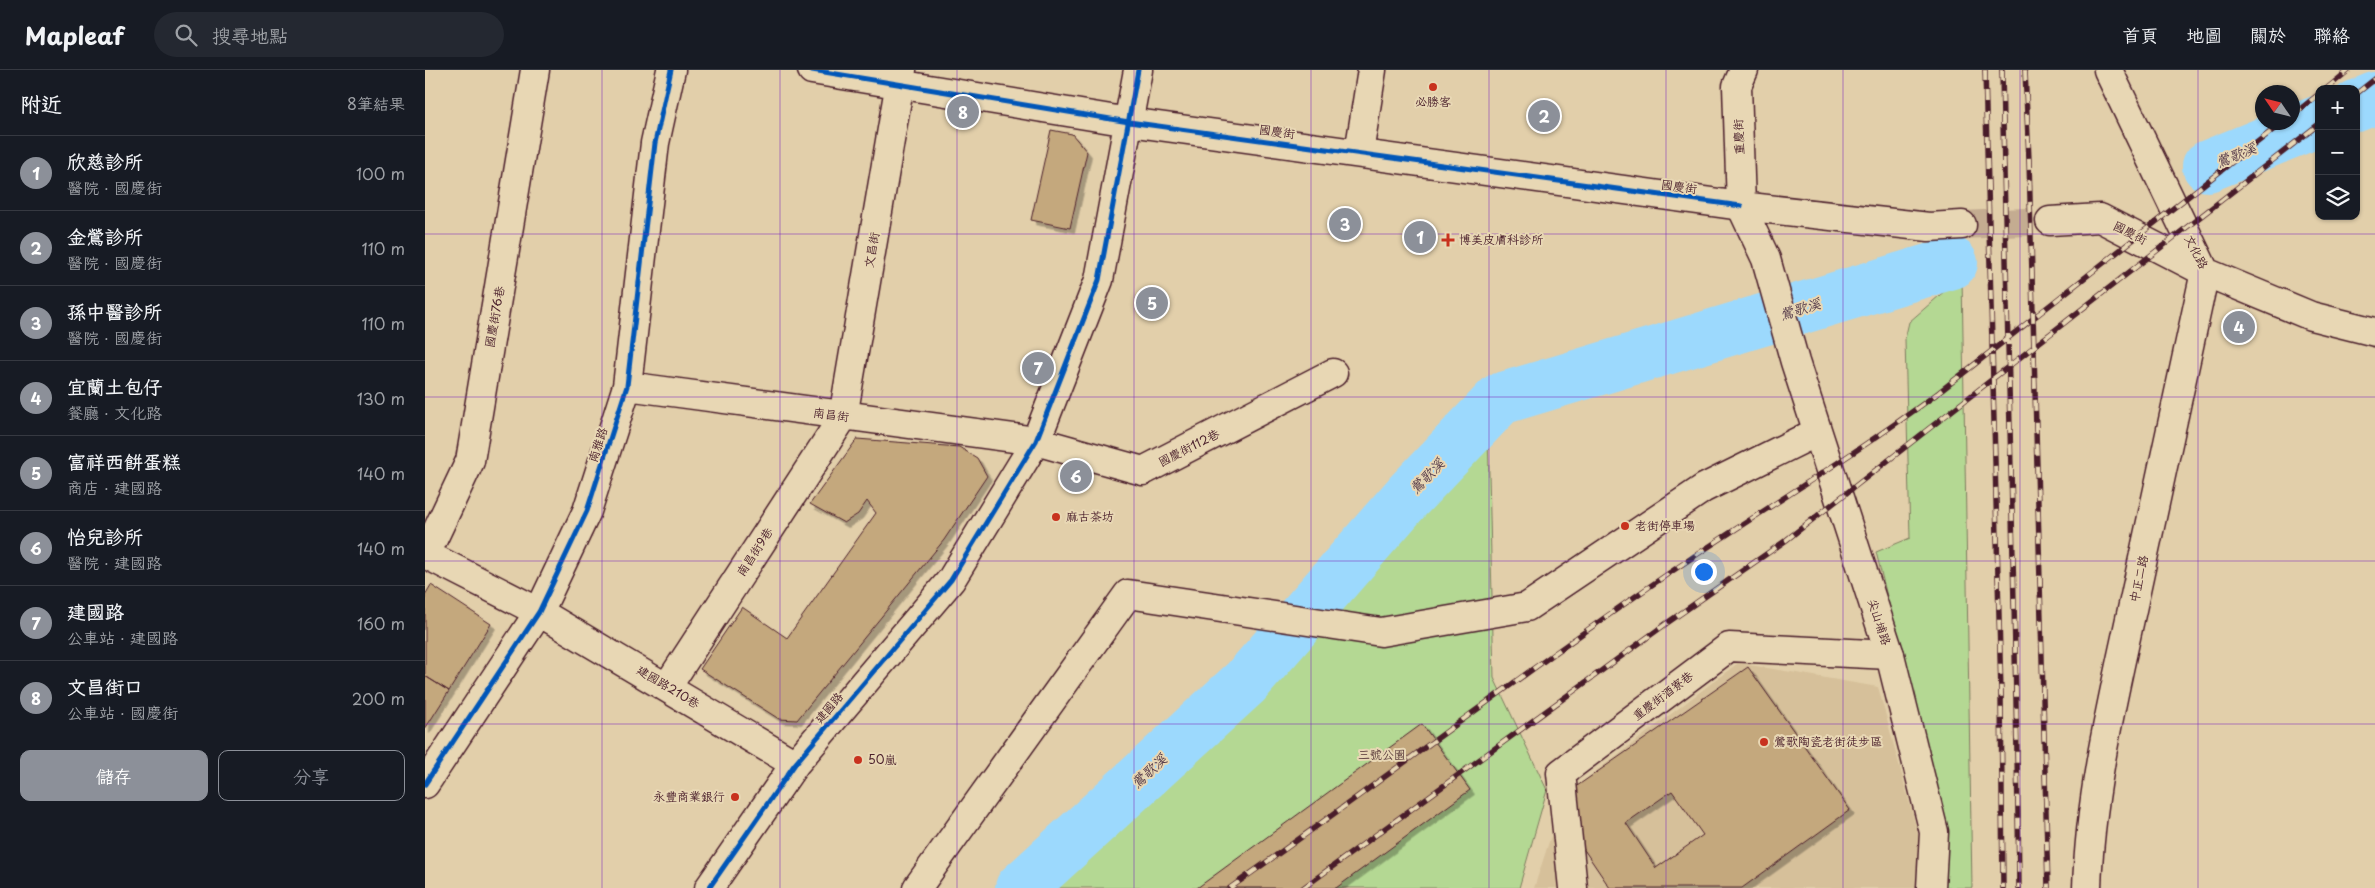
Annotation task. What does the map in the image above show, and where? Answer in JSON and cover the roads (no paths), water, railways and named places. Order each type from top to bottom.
[{"type":"street","name":"國慶街76巷","points":[[425,554],[470,461],[535,70]]},
{"type":"street","name":"南雅路","points":[[425,784],[539,612],[587,511],[627,386],[655,143],[671,70]]},
{"type":"street","name":"國慶街","points":[[812,70],[901,77],[1129,122],[1741,206],[1929,227],[1962,225]]},
{"type":"street","name":"建國路","points":[[709,888],[795,764],[951,580],[1036,442],[1099,280],[1138,70]]},
{"type":"street","points":[[1359,153],[1372,70]]},
{"type":"street","name":"重慶街","points":[[1741,206],[1737,86],[1744,70]]},
{"type":"street","name":"文化路","points":[[2108,70],[2205,272],[2311,316],[2375,332]]},
{"type":"street","name":"文昌街","points":[[843,417],[901,77]]},
{"type":"street","name":"尖山埔路","points":[[1741,206],[1765,259],[1817,432],[1890,654],[1934,832],[1931,888]]},
{"type":"street","name":"國慶街","points":[[2050,221],[2100,218],[2205,272]]},
{"type":"street","name":"中正二路","points":[[2087,888],[2088,856],[2095,792],[2117,678],[2205,272]]},
{"type":"street","name":"國慶街112巷","points":[[1036,442],[1143,471],[1333,373]]},
{"type":"street","name":"南昌街","points":[[627,386],[843,417],[938,427],[1036,442]]},
{"type":"street","name":"南昌街9巷","points":[[667,687],[843,417]]},
{"type":"street","points":[[917,888],[1128,594],[1381,632],[1527,607],[1704,488],[1817,432]]},
{"type":"street","name":"建國路210巷","points":[[425,554],[539,612],[795,764]]},
{"type":"street","name":"重慶街酒寮巷","points":[[1573,888],[1561,773],[1729,646],[1890,654]]},
{"type":"waterway","name":"鶯歌溪","points":[[2360,104],[2375,98]]},
{"type":"waterway","name":"鶯歌溪","points":[[2208,166],[2315,123]]},
{"type":"waterway","name":"鶯歌溪","points":[[1021,888],[1246,682],[1408,496],[1500,399],[1952,263]]},
{"type":"tunnel","points":[[1962,225],[2050,221]]},
{"type":"railway","points":[[1985,70],[2001,694],[2003,888]]},
{"type":"railway","points":[[2002,70],[2019,888]]},
{"type":"railway","points":[[2025,70],[2048,888]]},
{"type":"railway","points":[[2331,85],[2349,70]]},
{"type":"railway","points":[[2360,91],[2375,79]]},
{"type":"railway","points":[[2300,109],[2315,97]]},
{"type":"railway","points":[[1303,888],[1667,623],[1785,541],[2315,127]]},
{"type":"railway","points":[[1230,888],[1593,626],[1682,564],[1866,444],[1938,393],[2273,130]]},
{"type":"place","name":"必勝客","points":[[1433,87]]},
{"type":"place","name":"文昌街口","points":[[963,112]]},
{"type":"place","name":"金鶯診所","points":[[1544,116]]},
{"type":"place","name":"孫中醫診所","points":[[1345,224]]},
{"type":"place","name":"欣慈診所","points":[[1420,237]]},
{"type":"place","name":"博美皮膚科診所","points":[[1448,240]]},
{"type":"place","name":"富祥西餅蛋糕","points":[[1152,303]]},
{"type":"place","name":"宜蘭土包仔","points":[[2239,327]]},
{"type":"place","name":"建國路","points":[[1038,368]]},
{"type":"place","name":"怡兒診所","points":[[1076,476]]},
{"type":"place","name":"麻古茶坊","points":[[1056,517]]},
{"type":"place","name":"老街停車場","points":[[1625,526]]},
{"type":"place","name":"鶯歌陶瓷老街徒步區","points":[[1764,742]]},
{"type":"place","name":"50嵐","points":[[858,760]]},
{"type":"place","name":"永豐商業銀行","points":[[735,797]]},
{"type":"park label","name":"三號公園","points":[[1382,755]]}]
